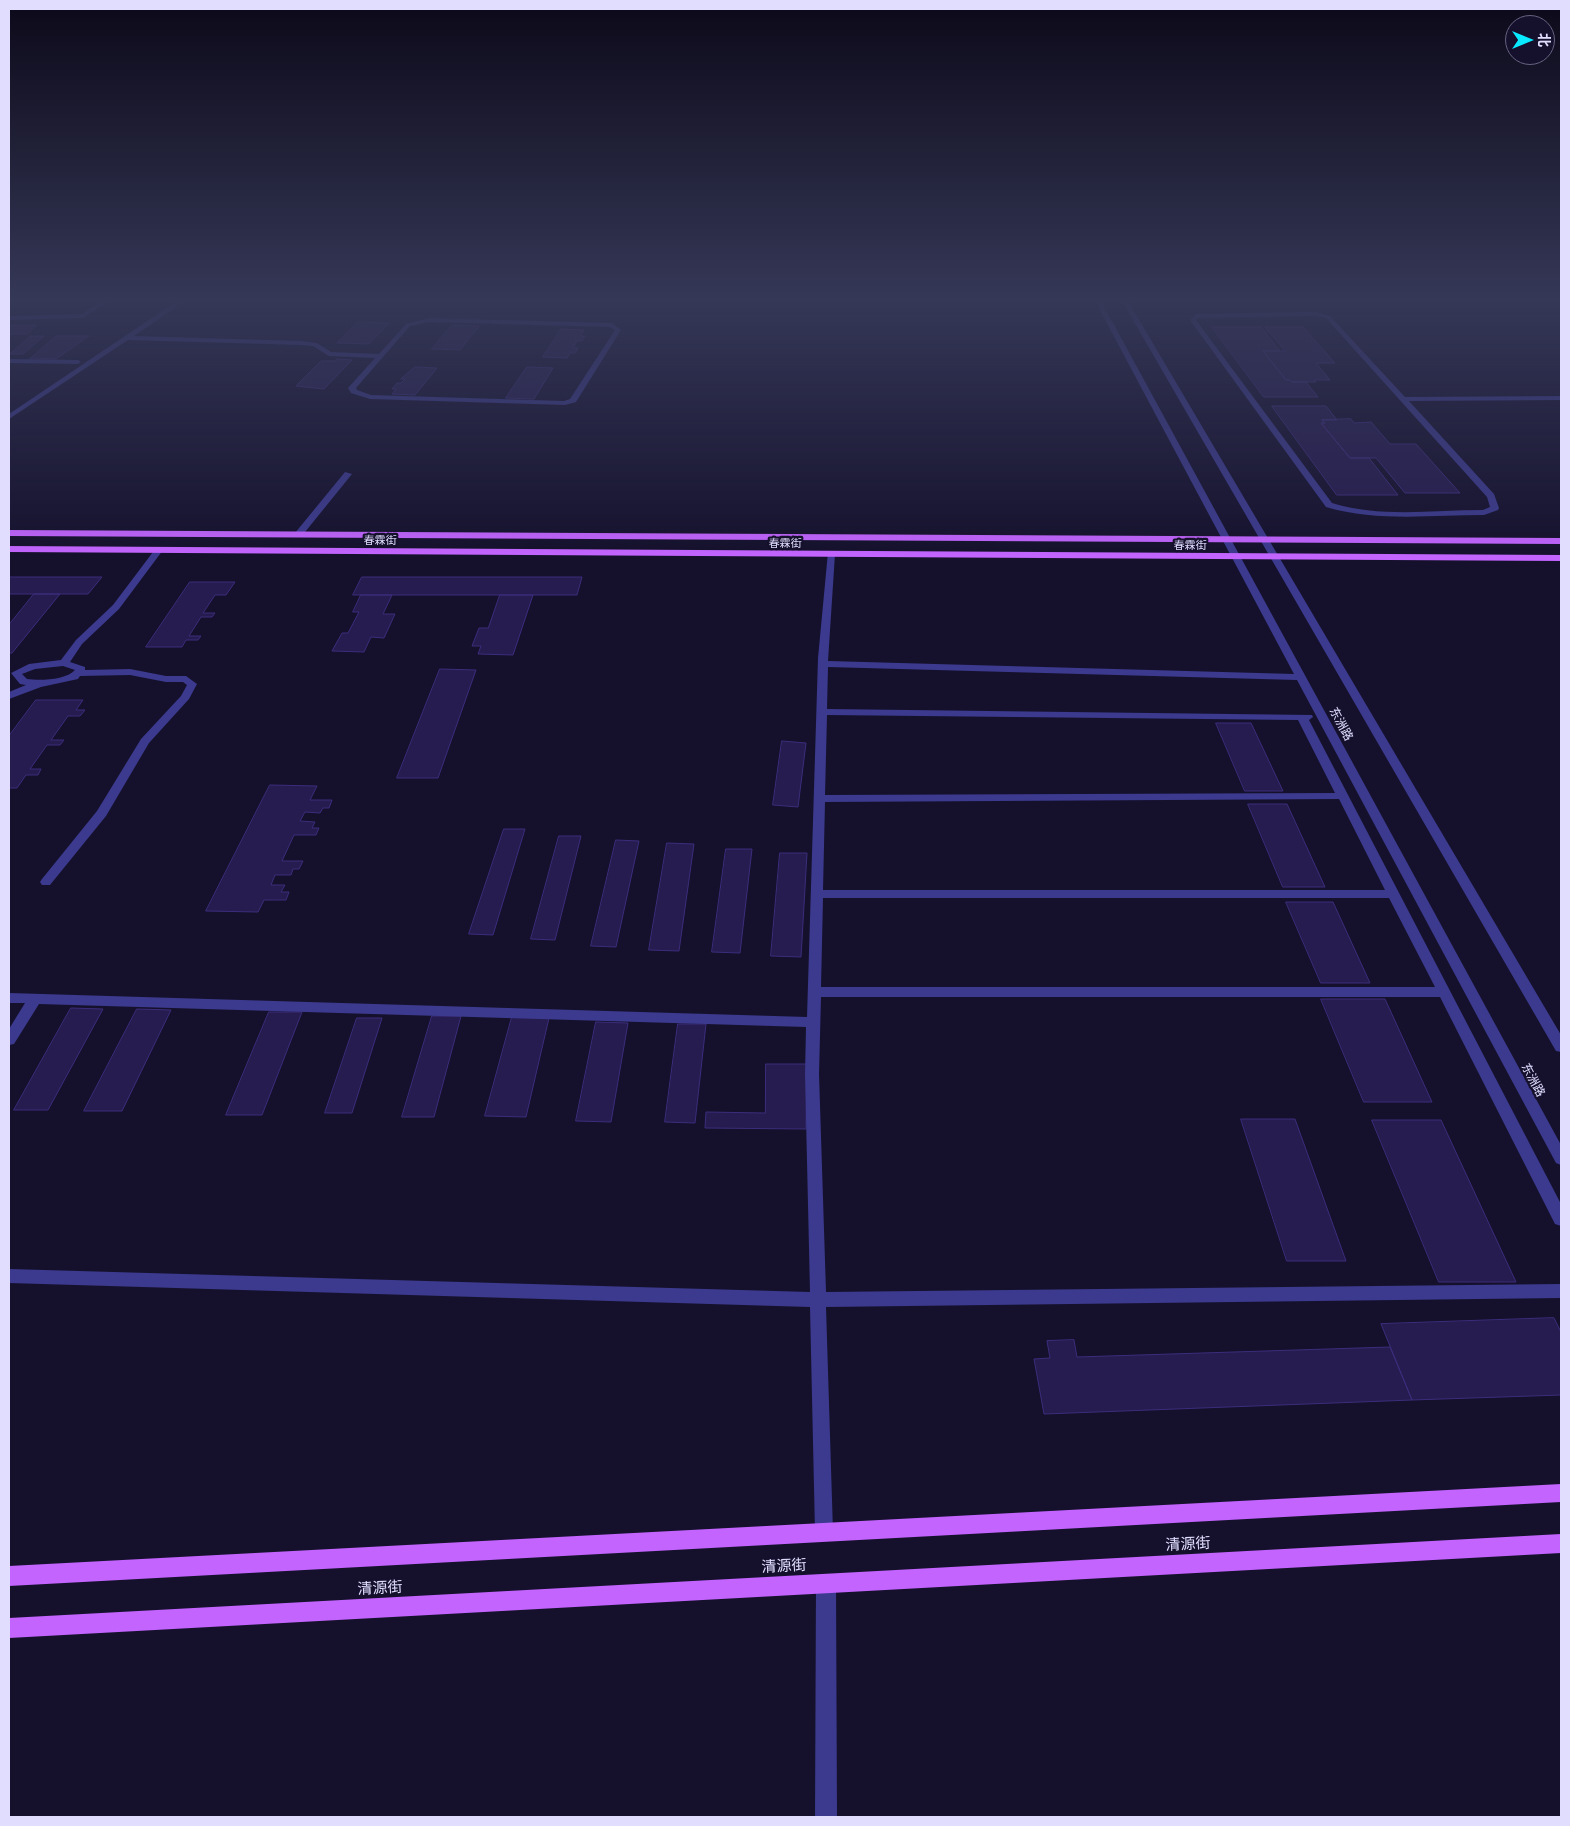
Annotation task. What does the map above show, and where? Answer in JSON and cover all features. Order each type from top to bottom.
[{"type":"main road","name":"春霖街","points":[[9,533],[1561,541]]},
{"type":"main road","name":"春霖街","points":[[9,549],[1561,558]]},
{"type":"main road","points":[[9,1576],[1561,1493]]},
{"type":"main road","name":"清源街","points":[[9,1628],[1561,1543]]},
{"type":"street","points":[[24,397],[41,386]]},
{"type":"street","points":[[9,417],[55,386]]},
{"type":"street","points":[[354,386],[352,388],[354,391],[370,397],[559,405],[573,400],[582,386]]},
{"type":"street","name":"东洲路","points":[[1144,386],[1561,1159]]},
{"type":"street","points":[[1175,386],[1561,1047]]},
{"type":"street","points":[[1241,386],[1328,505],[1352,512],[1379,513],[1484,512],[1495,508],[1491,496],[1390,386]]},
{"type":"street","points":[[1402,399],[1561,398]]},
{"type":"street","points":[[298,534],[348,474]]},
{"type":"street","points":[[64,663],[79,642],[116,607],[159,550]]},
{"type":"street","points":[[824,1532],[812,1074],[823,664],[830,554]]},
{"type":"street","points":[[9,696],[38,684],[74,677],[82,669],[64,663],[32,666],[12,672]]},
{"type":"street","points":[[823,664],[1301,677]]},
{"type":"street","points":[[12,672],[24,682],[38,684]]},
{"type":"street","points":[[46,882],[102,813],[145,741],[185,697],[192,684],[186,680],[166,679],[130,672],[78,673]]},
{"type":"street","points":[[822,712],[1323,718]]},
{"type":"street","points":[[1302,717],[1561,1219]]},
{"type":"street","points":[[819,799],[1342,796]]},
{"type":"street","points":[[817,894],[1393,894]]},
{"type":"street","points":[[814,992],[1444,992]]},
{"type":"street","points":[[9,998],[814,1022]]},
{"type":"street","points":[[9,1040],[35,999]]},
{"type":"street","points":[[9,1276],[818,1300],[1561,1291]]},
{"type":"street","points":[[826,1584],[826,1817]]},
{"type":"building","points":[[298,386],[327,386],[324,389]]},
{"type":"building","points":[[394,386],[422,386],[415,395],[392,394],[396,389],[392,389]]},
{"type":"building","points":[[514,386],[542,386],[534,399],[506,398]]},
{"type":"building","points":[[1256,386],[1309,386],[1318,397],[1264,397]]},
{"type":"building","points":[[1272,406],[1326,406],[1337,420],[1322,420],[1325,423],[1321,423],[1350,458],[1369,458],[1398,495],[1337,495]]},
{"type":"building","points":[[1351,419],[1354,423],[1371,422],[1390,444],[1416,444],[1460,493],[1405,493],[1376,458],[1350,458],[1321,423],[1325,423],[1322,420]]},
{"type":"building","points":[[9,577],[102,577],[88,594],[9,594]]},
{"type":"building","points":[[362,577],[582,577],[577,595],[353,595]]},
{"type":"building","points":[[190,582],[235,582],[226,595],[215,595],[203,613],[215,613],[212,617],[201,617],[189,636],[201,636],[198,640],[186,640],[182,647],[146,647]]},
{"type":"building","points":[[34,594],[60,594],[12,653],[9,653],[9,625]]},
{"type":"building","points":[[361,595],[392,595],[383,614],[395,614],[384,638],[371,637],[364,652],[332,651],[342,633],[348,633],[359,612],[353,612]]},
{"type":"building","points":[[500,595],[533,595],[513,655],[478,654],[481,646],[472,646],[479,628],[488,628]]},
{"type":"building","points":[[440,669],[476,670],[438,778],[397,778]]},
{"type":"building","points":[[36,700],[83,700],[76,710],[85,710],[80,716],[68,716],[51,740],[64,740],[60,745],[47,745],[30,769],[41,769],[38,775],[26,775],[17,788],[9,788],[9,736]]},
{"type":"building","points":[[1216,723],[1251,723],[1283,791],[1245,791]]},
{"type":"building","points":[[782,741],[806,743],[798,807],[773,805]]},
{"type":"building","points":[[270,785],[317,786],[310,800],[332,800],[329,808],[323,808],[320,813],[305,812],[300,821],[315,822],[312,828],[319,828],[316,835],[294,835],[282,861],[303,861],[299,869],[293,869],[291,875],[275,875],[271,885],[285,885],[281,892],[289,892],[286,900],[264,900],[258,912],[206,911]]},
{"type":"building","points":[[1248,804],[1287,804],[1325,887],[1283,887]]},
{"type":"building","points":[[504,829],[525,829],[493,935],[469,934]]},
{"type":"building","points":[[559,836],[581,836],[555,940],[531,939]]},
{"type":"building","points":[[616,840],[639,841],[616,947],[591,946]]},
{"type":"building","points":[[667,843],[694,844],[679,951],[649,950]]},
{"type":"building","points":[[726,849],[752,849],[740,953],[712,952]]},
{"type":"building","points":[[780,853],[807,853],[801,957],[771,956]]},
{"type":"building","points":[[1286,902],[1333,902],[1370,983],[1321,983]]},
{"type":"building","points":[[1321,999],[1385,999],[1432,1102],[1364,1102]]},
{"type":"building","points":[[71,1008],[103,1009],[48,1110],[14,1110]]},
{"type":"building","points":[[137,1009],[171,1010],[122,1111],[84,1111]]},
{"type":"building","points":[[269,1012],[302,1012],[262,1115],[226,1115]]},
{"type":"building","points":[[432,1016],[461,1016],[434,1117],[402,1117]]},
{"type":"building","points":[[512,1017],[549,1018],[526,1117],[485,1116]]},
{"type":"building","points":[[357,1018],[382,1018],[352,1113],[325,1113]]},
{"type":"building","points":[[596,1022],[628,1023],[611,1122],[576,1121]]},
{"type":"building","points":[[678,1024],[706,1024],[695,1123],[665,1122]]},
{"type":"building","points":[[766,1064],[807,1064],[806,1129],[705,1128],[706,1112],[765,1113]]},
{"type":"building","points":[[1241,1119],[1295,1119],[1346,1261],[1287,1261]]},
{"type":"building","points":[[1372,1120],[1441,1120],[1516,1282],[1439,1282]]},
{"type":"building","points":[[1554,1318],[1561,1332],[1561,1395],[1412,1400],[1381,1324]]},
{"type":"building","points":[[1074,1340],[1077,1357],[1390,1347],[1412,1400],[1044,1414],[1034,1359],[1050,1358],[1047,1341]]}]
